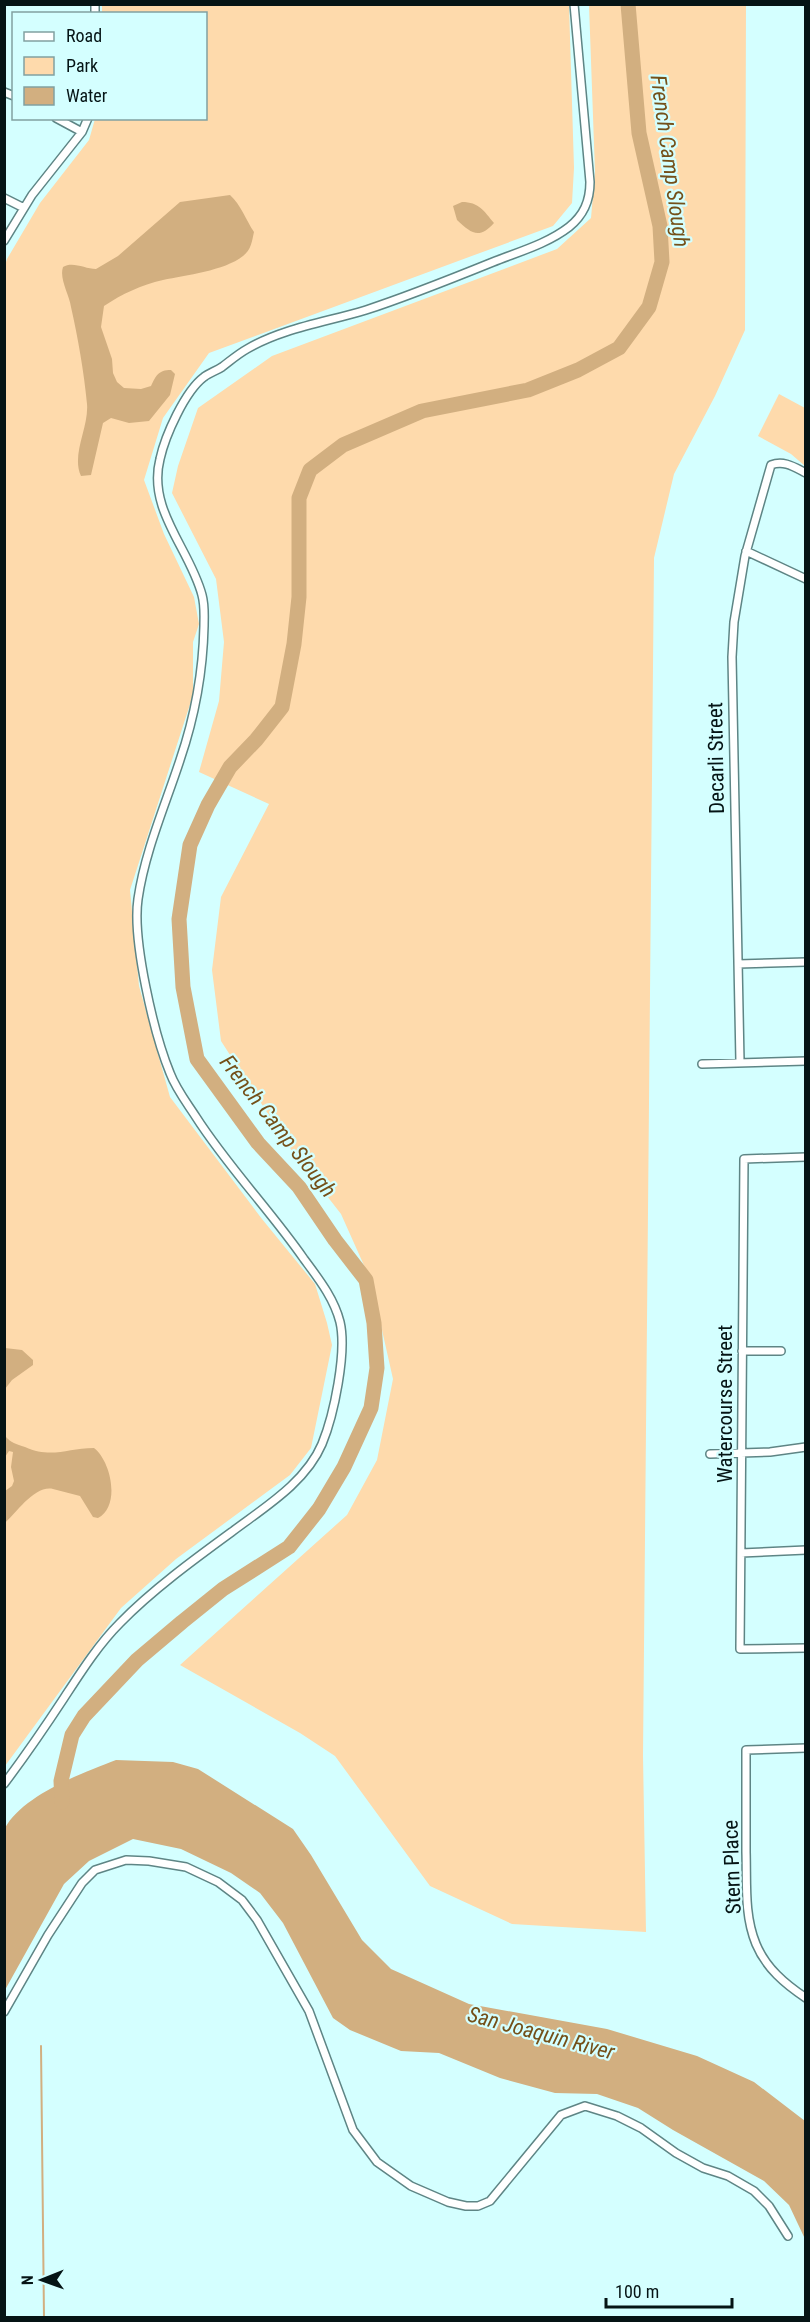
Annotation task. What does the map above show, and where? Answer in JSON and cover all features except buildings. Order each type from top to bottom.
[{"type":"street","points":[[4,1784],[94,1653],[121,1621],[212,1546],[292,1485],[312,1463],[321,1448],[331,1415],[342,1353],[340,1323],[323,1286],[290,1239],[204,1129],[172,1080],[162,1050],[144,971],[137,922],[138,899],[148,852],[188,734],[201,674],[203,645],[202,595],[184,551],[164,514],[158,492],[158,469],[162,450],[181,410],[204,377],[217,371],[250,347],[277,336],[421,291],[536,245],[562,232],[576,221],[587,206],[590,182],[574,4]]},
{"type":"street","points":[[60,120],[82,132]]},
{"type":"street","points":[[4,242],[24,208],[82,132],[87,120]]},
{"type":"street","points":[[4,198],[24,208]]},
{"type":"street","name":"Decarli Street","points":[[740,1062],[731,676],[734,622],[746,551],[771,465],[777,462],[786,464],[806,473]]},
{"type":"street","points":[[746,551],[806,579]]},
{"type":"street","points":[[738,964],[806,962]]},
{"type":"street","points":[[702,1064],[806,1061]]},
{"type":"street","name":"Watercourse Street","points":[[806,1157],[744,1159],[740,1649],[806,1648]]},
{"type":"street","points":[[742,1351],[781,1351]]},
{"type":"street","points":[[710,1454],[741,1454],[806,1447]]},
{"type":"street","points":[[741,1553],[806,1550]]},
{"type":"street","name":"Stern Place","points":[[806,1748],[746,1750],[747,1900],[751,1930],[756,1945],[771,1969],[781,1980],[806,1998]]},
{"type":"street","points":[[4,2012],[48,1935],[82,1883],[95,1869],[126,1860],[186,1867],[218,1882],[242,1900],[257,1920],[309,2011],[348,2117],[359,2140],[377,2162],[411,2186],[448,2202],[466,2206],[478,2206],[490,2201],[561,2115],[585,2106],[617,2116],[641,2128],[676,2153],[703,2168],[728,2176],[754,2191],[775,2215],[788,2236]]},
{"type":"green space","points":[[102,5],[569,5],[574,168],[572,203],[553,226],[209,353],[163,418],[144,480],[164,534],[194,597],[199,624],[193,642],[193,695],[130,890],[139,986],[170,1097],[262,1219],[315,1284],[332,1345],[311,1448],[290,1475],[176,1559],[121,1608],[5,1766],[4,268],[40,203],[89,140],[95,120],[207,120],[207,12],[102,12]]},
{"type":"green space","points":[[589,5],[746,5],[745,330],[715,396],[674,474],[654,558],[643,1756],[646,1932],[512,1924],[430,1886],[335,1756],[300,1733],[180,1665],[347,1515],[377,1460],[393,1379],[371,1281],[341,1214],[292,1151],[221,1041],[212,970],[221,897],[269,804],[199,772],[219,701],[224,642],[216,579],[172,493],[178,466],[198,408],[272,356],[557,249],[591,218],[595,172]]},
{"type":"green space","points":[[779,394],[805,408],[805,466],[791,454],[758,436]]},
{"type":"water","points":[[230,195],[254,232],[246,254],[215,269],[147,284],[104,306],[101,327],[117,382],[124,388],[141,389],[151,386],[160,372],[171,370],[175,374],[170,395],[149,421],[129,423],[111,418],[103,423],[91,475],[81,476],[78,459],[86,422],[87,404],[76,331],[62,276],[63,267],[75,265],[96,269],[118,256],[180,202]]},
{"type":"water","points":[[462,202],[477,205],[494,223],[484,232],[471,231],[457,220],[453,206]]},
{"type":"water","points":[[5,1348],[22,1350],[33,1360],[33,1365],[12,1380],[5,1389]]},
{"type":"water","points":[[5,1436],[16,1444],[43,1452],[94,1448],[105,1463],[111,1483],[109,1504],[105,1512],[98,1518],[93,1517],[80,1496],[46,1489],[33,1495],[5,1523],[5,1491],[12,1486],[14,1481],[11,1467],[13,1452],[9,1451],[5,1457]]},
{"type":"water","name":"San Joaquin River","points":[[116,1760],[173,1762],[198,1769],[293,1829],[362,1940],[391,1969],[469,2004],[607,2029],[697,2056],[754,2082],[805,2121],[805,2239],[789,2205],[764,2181],[638,2108],[597,2094],[555,2093],[500,2078],[439,2053],[401,2051],[350,2030],[333,2018],[283,1923],[260,1893],[231,1873],[181,1849],[133,1839],[89,1861],[64,1884],[5,1990],[5,1828],[25,1805],[39,1795]]},
{"type":"waterway","name":"French Camp Slough","points":[[62,1802],[61,1781],[72,1735],[84,1716],[137,1660],[182,1622],[223,1589],[289,1547],[319,1509],[344,1467],[371,1408],[377,1368],[374,1323],[366,1280],[299,1187],[258,1143],[197,1059],[183,987],[179,919],[190,845],[208,805],[230,767],[256,740],[282,707],[294,644],[299,597],[299,498],[310,470],[343,445],[422,411],[528,390],[578,370],[619,348],[649,307],[662,262],[660,226],[639,133],[628,4]]},
{"type":"waterway","points":[[41,2046],[44,2318]]}]
